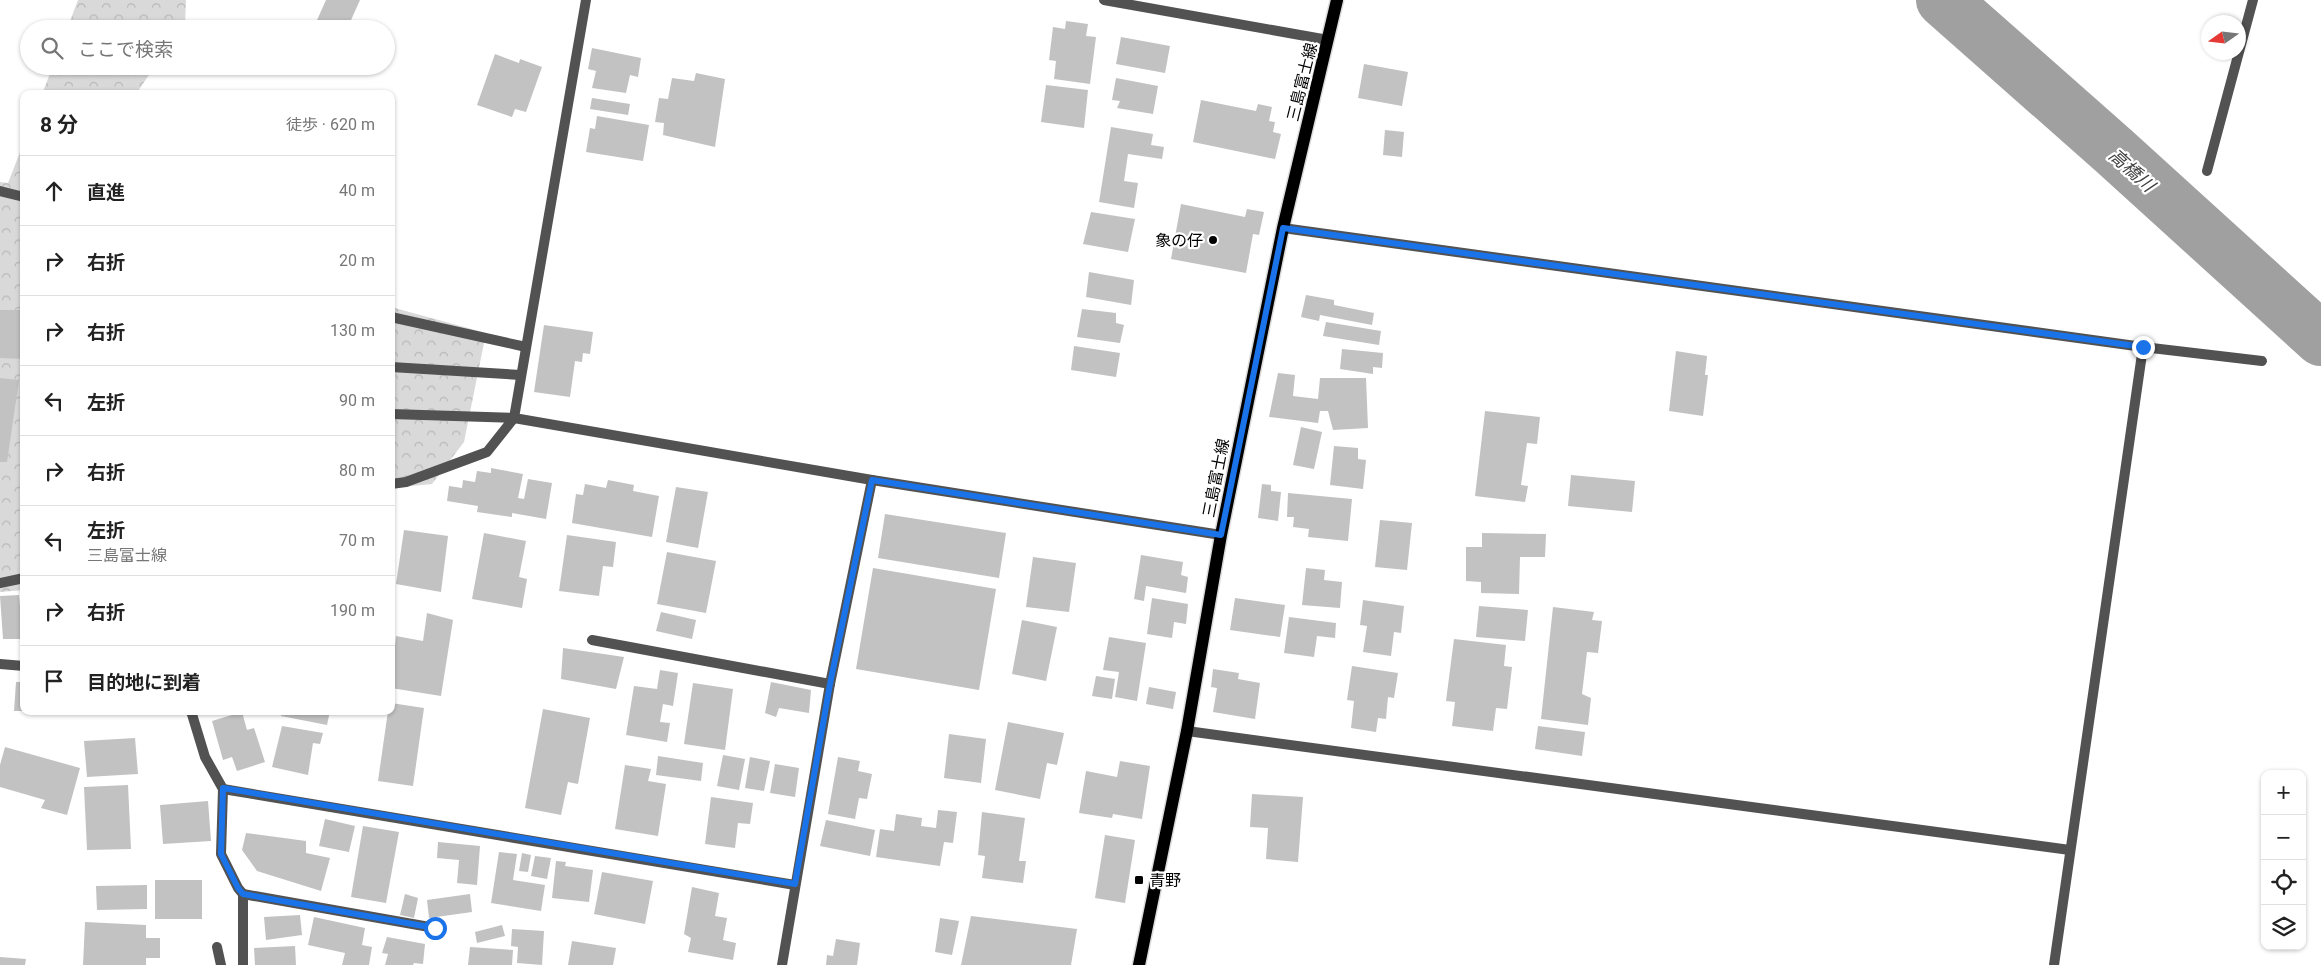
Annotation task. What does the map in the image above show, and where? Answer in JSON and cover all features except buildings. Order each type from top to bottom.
[{"type":"main road","name":"三島富士線","points":[[1139,965],[1187,731],[1221,535],[1283,228],[1337,0]]},
{"type":"street","points":[[395,483],[406,482],[487,452],[514,418],[586,0]]},
{"type":"street","points":[[1104,0],[1328,40]]},
{"type":"street","points":[[2207,171],[2253,0]]},
{"type":"street","points":[[0,191],[20,196]]},
{"type":"street","points":[[1283,228],[2143,347],[2262,361]]},
{"type":"street","points":[[395,318],[526,347]]},
{"type":"street","points":[[2054,965],[2143,347]]},
{"type":"street","points":[[395,367],[521,376]]},
{"type":"street","points":[[395,414],[514,418],[872,480],[1221,535]]},
{"type":"street","points":[[782,965],[830,684],[872,480]]},
{"type":"street","points":[[0,583],[20,579]]},
{"type":"street","points":[[592,640],[830,684]]},
{"type":"street","points":[[0,664],[20,666]]},
{"type":"street","points":[[192,715],[205,758],[223,788],[221,854],[243,894],[243,965]]},
{"type":"street","points":[[1187,731],[2070,850]]},
{"type":"street","points":[[223,788],[795,884]]},
{"type":"street","points":[[243,894],[435,928]]},
{"type":"street","points":[[217,947],[221,965]]},
{"type":"green space","points":[[78,0],[186,0],[185,20],[70,20]]},
{"type":"green space","points":[[49,75],[149,75],[139,90],[44,90]]},
{"type":"green space","points":[[20,152],[20,590],[0,592],[0,182],[8,183]]},
{"type":"green space","points":[[395,308],[486,333],[464,442],[432,484],[395,488]]},
{"type":"waterway","name":"高橋川","points":[[1943,0],[2114,151],[2321,339]]},
{"type":"place","name":"象の仔","points":[[1213,240]]},
{"type":"place","name":"青野","points":[[1139,880]]},
{"type":"route","points":[[435,928],[243,894],[221,854],[223,788],[795,884],[830,684],[872,480],[1221,535],[1283,228],[2143,347]]}]
